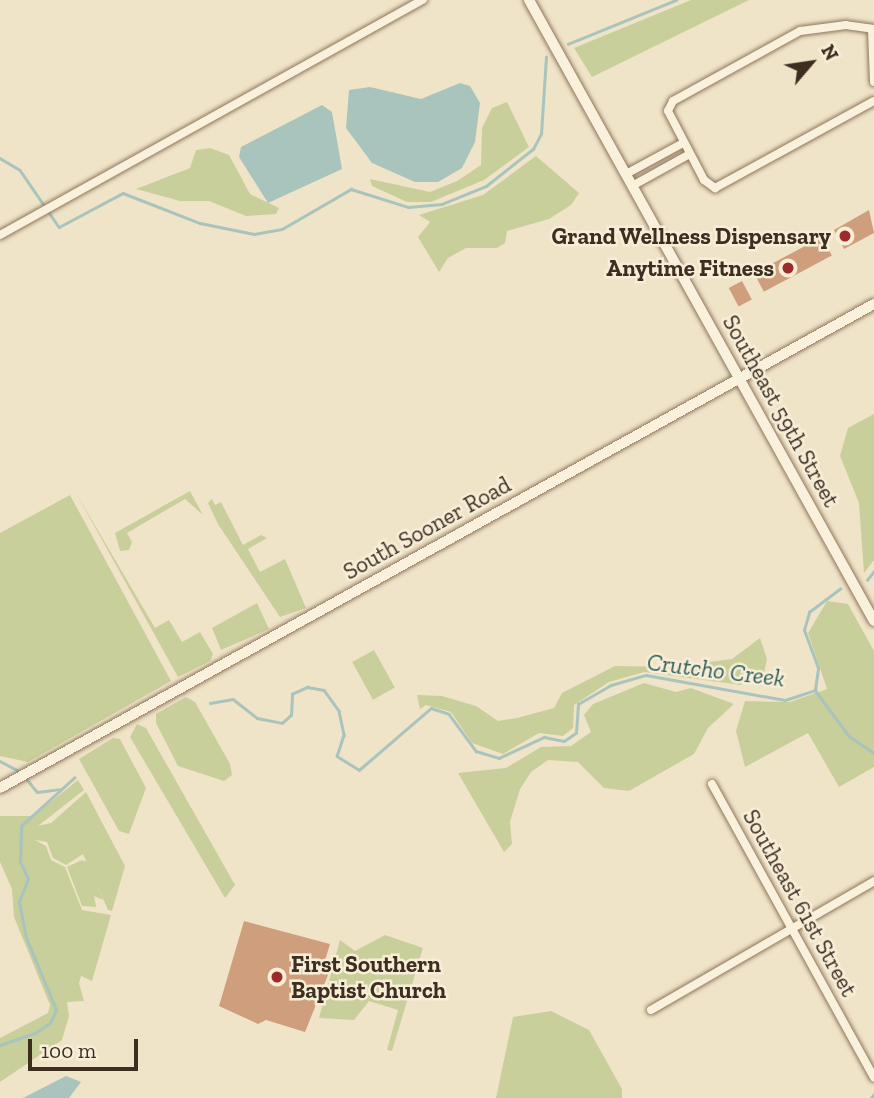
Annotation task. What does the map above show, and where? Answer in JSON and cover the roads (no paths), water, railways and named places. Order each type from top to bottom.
[{"type":"main road","name":"Southeast 59th Street","points":[[529,0],[874,621]]},
{"type":"main road","name":"South Sooner Road","points":[[0,788],[874,304]]},
{"type":"street","points":[[0,235],[423,0]]},
{"type":"street","points":[[874,82],[873,29],[846,24],[800,31],[668,107],[683,143],[712,188],[874,101]]},
{"type":"street","points":[[626,174],[683,143]]},
{"type":"street","points":[[632,186],[690,154]]},
{"type":"street","name":"Southeast 61st Street","points":[[712,784],[874,1077]]},
{"type":"street","points":[[651,1010],[874,881]]},
{"type":"water","points":[[460,83],[470,86],[480,103],[475,142],[462,168],[438,182],[415,182],[372,163],[346,128],[349,90],[370,87],[421,99]]},
{"type":"water","points":[[322,105],[332,112],[342,169],[268,203],[239,157],[241,147]]},
{"type":"water","points":[[66,1076],[81,1082],[69,1098],[23,1098]]},
{"type":"waterway","points":[[568,44],[676,0]]},
{"type":"waterway","points":[[0,158],[20,170],[59,227],[123,193],[200,223],[254,234],[282,229],[351,189],[408,207],[442,204],[486,186],[533,149],[541,134],[546,57]]},
{"type":"waterway","name":"Crutcho Creek","points":[[867,580],[874,571]]},
{"type":"waterway","name":"Crutcho Creek","points":[[815,690],[818,668],[804,630],[809,612],[840,589]]},
{"type":"waterway","name":"Crutcho Creek","points":[[210,703],[233,699],[257,718],[282,723],[291,715],[292,694],[307,687],[324,690],[339,711],[344,735],[337,756],[359,770],[431,708],[449,714],[476,751],[499,758],[544,737],[564,741],[576,733],[578,704],[611,685],[646,675],[785,700],[815,690]]},
{"type":"waterway","points":[[815,690],[849,736],[874,753]]},
{"type":"waterway","name":"Crutcho Creek","points":[[0,761],[21,772]]},
{"type":"waterway","name":"Crutcho Creek","points":[[25,777],[37,792],[60,789]]},
{"type":"waterway","points":[[0,1045],[35,1033],[50,1023],[56,1010],[26,938],[19,902],[28,879],[20,862],[21,826],[74,778]]},
{"type":"waterway","points":[[871,1098],[874,1094]]},
{"type":"place","name":"Grand Wellness Dispensary","points":[[845,236]]},
{"type":"place","name":"Anytime Fitness","points":[[788,268]]},
{"type":"place","name":"First Southern Baptist Church","points":[[277,977]]}]
